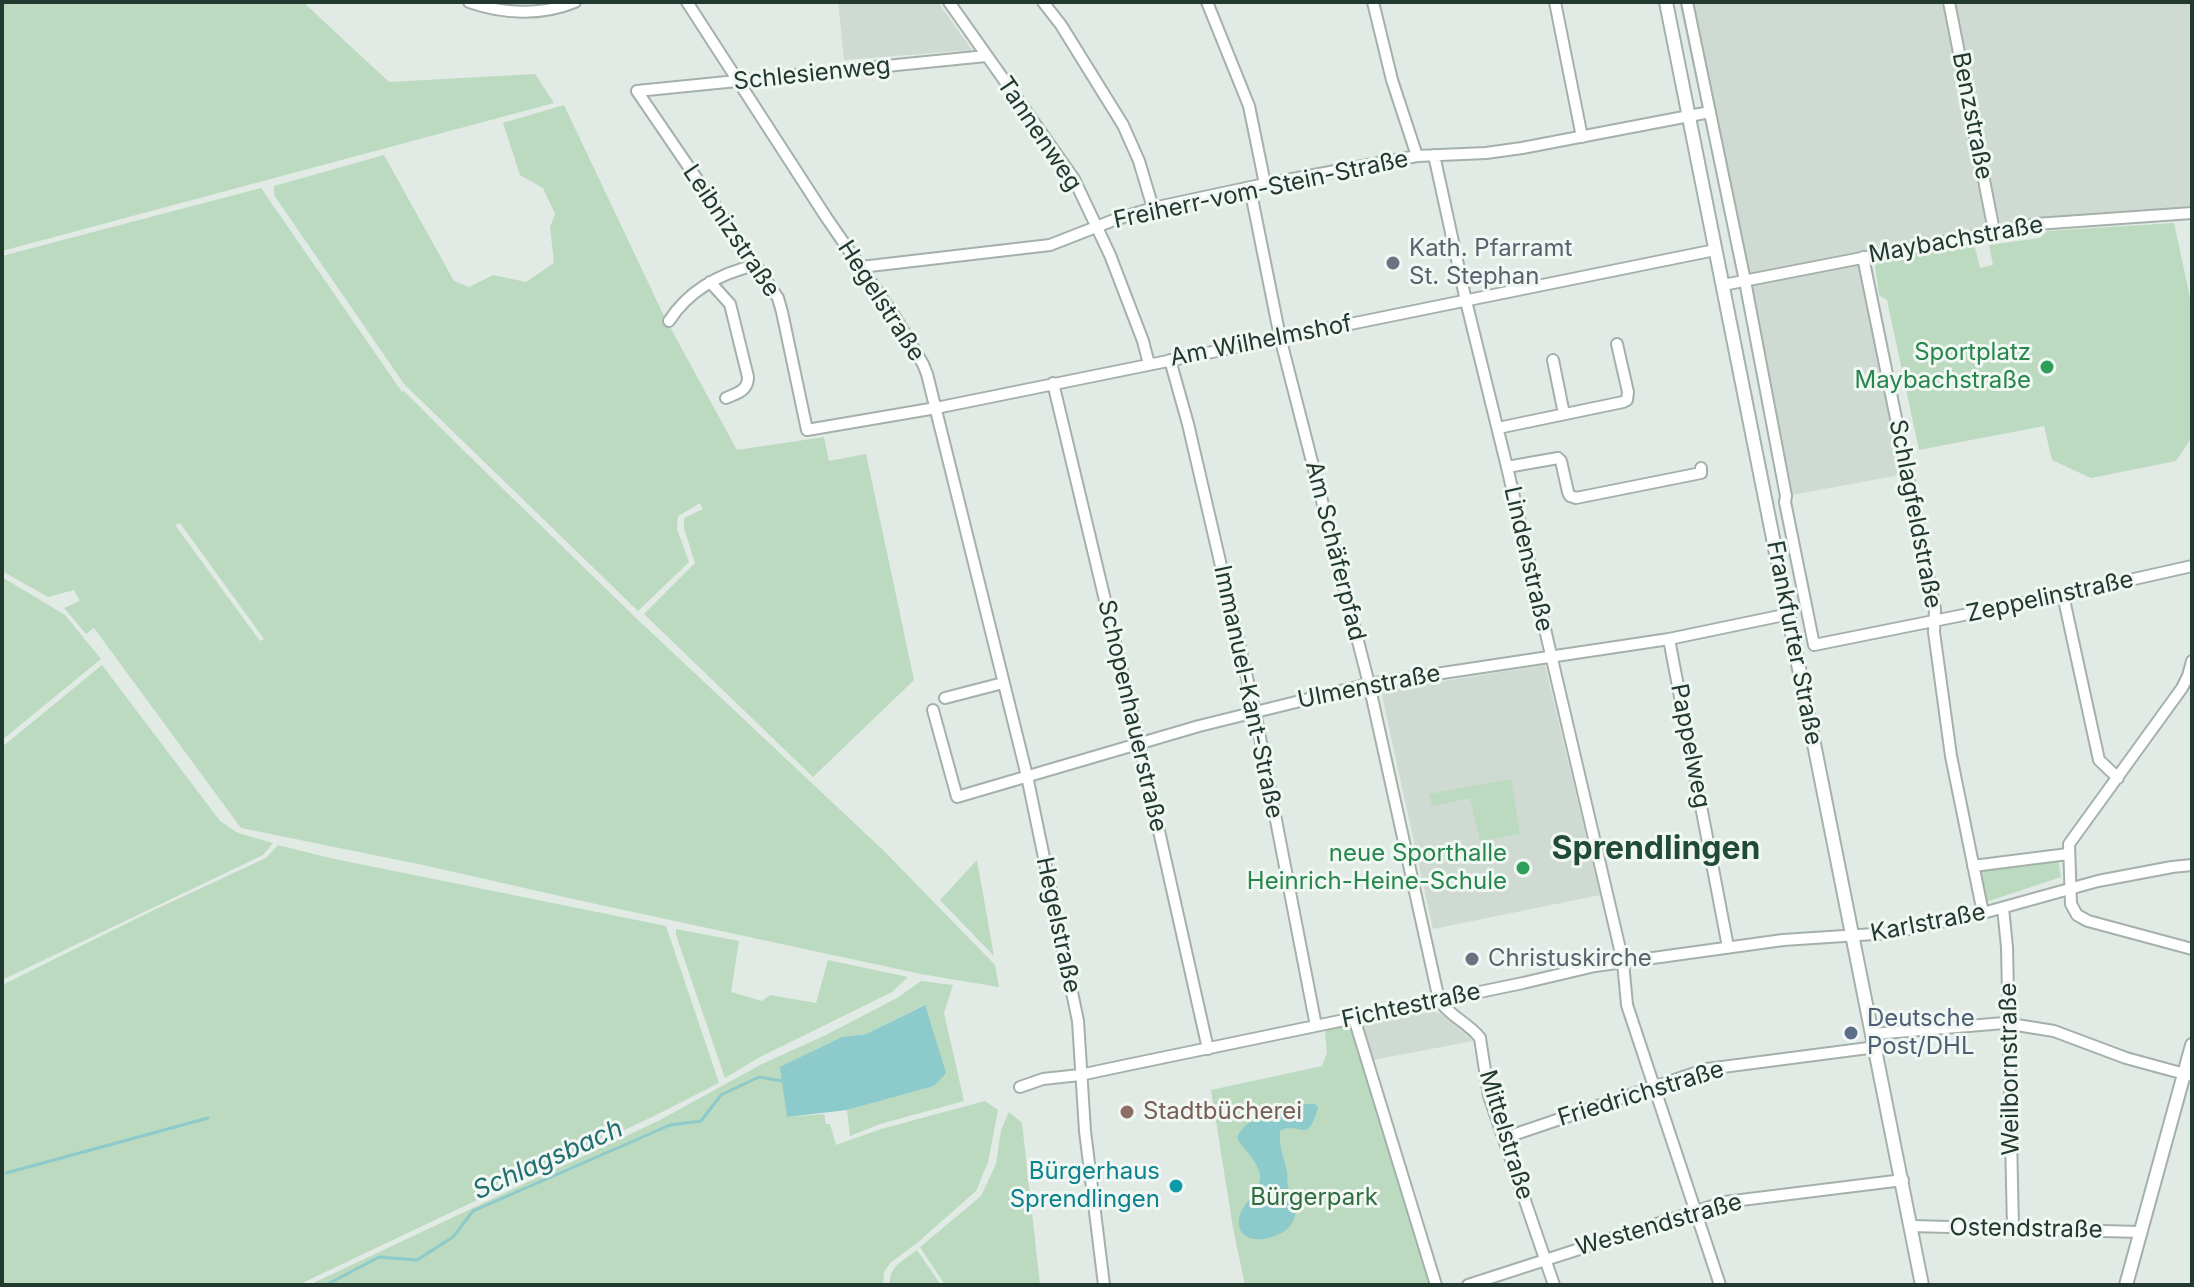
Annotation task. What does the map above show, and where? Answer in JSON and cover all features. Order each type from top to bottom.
[{"type":"street","points":[[469,2],[488,8],[524,12],[554,9],[575,2]]},
{"type":"street","name":"Hegelstraße","points":[[687,2],[923,364],[1027,776],[1078,1021],[1087,1160],[1104,1285]]},
{"type":"street","name":"Tannenweg","points":[[949,2],[1074,179],[1127,298],[1149,364]]},
{"type":"street","points":[[1043,2],[1061,25],[1123,125],[1139,161],[1153,208]]},
{"type":"street","points":[[1207,2],[1249,106],[1265,184]]},
{"type":"street","points":[[1373,2],[1392,80],[1417,156]]},
{"type":"street","points":[[1555,2],[1582,137]]},
{"type":"street","name":"Frankfurter Straße","points":[[1666,2],[1922,1285]]},
{"type":"street","name":"Frankfurter Straße","points":[[1687,2],[1745,281],[1814,645]]},
{"type":"street","name":"Benzstraße","points":[[1949,2],[1994,231]]},
{"type":"street","name":"Schlesienweg","points":[[637,91],[986,56]]},
{"type":"street","name":"Leibnizstraße","points":[[637,91],[780,303],[807,430]]},
{"type":"street","name":"Freiherr-vom-Stein-Straße","points":[[861,267],[1050,245],[1153,208],[1265,184],[1417,156],[1503,151],[1710,112]]},
{"type":"street","name":"Lindenstraße","points":[[1434,155],[1623,962],[1627,1005],[1720,1285]]},
{"type":"street","name":"Am Schäferpfad","points":[[1250,188],[1280,337],[1369,684],[1439,1000]]},
{"type":"street","name":"Maybachstraße","points":[[1723,285],[2036,224],[2192,213]]},
{"type":"street","name":"Am Wilhelmshof","points":[[807,430],[936,408],[1715,250]]},
{"type":"street","name":"Schlagfeldstraße","points":[[1863,257],[1935,609],[1934,632],[1949,741],[1983,913]]},
{"type":"street","points":[[669,321],[684,302],[710,282],[756,265]]},
{"type":"street","points":[[710,282],[730,304],[748,377],[744,390],[726,398]]},
{"type":"street","points":[[1498,428],[1627,400],[1617,344]]},
{"type":"street","name":"Immanuel-Kant-Straße","points":[[1170,360],[1188,424],[1255,712],[1316,1026]]},
{"type":"street","points":[[1553,360],[1564,414]]},
{"type":"street","name":"Schopenhauerstraße","points":[[1053,383],[1208,1049]]},
{"type":"street","points":[[1507,467],[1558,458],[1568,492],[1576,498],[1701,473],[1701,468]]},
{"type":"street","name":"Zeppelinstraße","points":[[1814,645],[2192,566]]},
{"type":"street","points":[[2063,595],[2099,760],[2118,778]]},
{"type":"street","name":"Ulmenstraße","points":[[933,710],[957,797],[1139,742],[1369,684],[1669,639],[1789,614]]},
{"type":"street","name":"Pappelweg","points":[[1669,639],[1728,947]]},
{"type":"street","points":[[2192,661],[2182,688],[2070,841],[2068,854],[2071,904],[2077,915],[2192,949]]},
{"type":"street","points":[[945,698],[1003,683]]},
{"type":"street","points":[[1973,866],[2068,854]]},
{"type":"street","points":[[2069,888],[2190,865]]},
{"type":"street","name":"Karlstraße","points":[[1852,936],[1890,933],[1983,913],[2069,888]]},
{"type":"street","name":"Weilbornstraße","points":[[2003,908],[2007,935],[2013,1229]]},
{"type":"street","name":"Fichtestraße","points":[[1020,1087],[1043,1079],[1080,1075],[1623,962],[1783,940],[1852,936]]},
{"type":"street","name":"Mittelstraße","points":[[1439,1000],[1455,1018],[1478,1035],[1488,1092],[1554,1285]]},
{"type":"street","points":[[1354,1018],[1436,1285]]},
{"type":"street","name":"Friedrichstraße","points":[[1504,1138],[1716,1067],[1874,1040],[2009,1024],[2054,1031],[2126,1058],[2188,1075]]},
{"type":"street","points":[[2126,1285],[2188,1075],[2192,1045]]},
{"type":"street","name":"Westendstraße","points":[[1468,1285],[1733,1200],[1903,1180]]},
{"type":"street","name":"Ostendstraße","points":[[1911,1226],[2140,1232]]},
{"type":"shaded area","points":[[838,2],[938,2],[972,50],[844,60]]},
{"type":"shaded area","points":[[1679,2],[2192,2],[2192,210],[2034,219],[1857,253],[1900,475],[1786,496]]},
{"type":"shaded area","points":[[1545,665],[1600,895],[1433,929],[1381,691]]},
{"type":"shaded area","points":[[1432,1011],[1441,1014],[1473,1041],[1373,1060],[1363,1025]]},
{"type":"green space","points":[[2,2],[303,2],[389,82],[535,74],[554,103],[2,251]]},
{"type":"green space","points":[[564,105],[664,316],[737,450],[824,437],[829,461],[866,454],[914,680],[813,777],[644,614],[695,563],[684,518],[703,509],[700,503],[678,516],[677,529],[689,562],[638,611],[404,384],[274,195],[274,186],[384,155],[454,281],[469,287],[493,275],[526,282],[554,263],[550,227],[555,214],[543,188],[520,175],[503,123]]},
{"type":"green space","points":[[261,188],[402,392],[883,850],[995,965],[999,987],[921,974],[241,828],[94,628],[86,634],[64,608],[80,601],[74,590],[48,597],[2,571],[2,256]],"holes":[[[180,523],[264,639],[260,641],[175,525]]]},
{"type":"green space","name":"Sportplatz Maybachstraße","points":[[2174,223],[2192,307],[2192,437],[2176,461],[2091,478],[2052,460],[2044,426],[1919,450],[1887,300],[1879,295],[1875,265],[1879,259],[1966,240],[1975,248],[1980,268],[1993,265],[1989,245],[2040,238],[2047,231]]},
{"type":"green space","points":[[2,577],[65,615],[101,659],[2,740]]},
{"type":"green space","points":[[102,665],[220,821],[238,833],[273,843],[263,855],[2,980],[2,747]]},
{"type":"green space","points":[[1511,779],[1520,834],[1480,841],[1470,798],[1432,806],[1429,794]]},
{"type":"green space","points":[[278,845],[666,926],[719,1083],[298,1285],[2,1285],[2,985],[266,858]]},
{"type":"green space","points":[[2058,859],[2061,877],[1986,902],[1979,870]]},
{"type":"green space","points":[[977,860],[994,956],[940,900]]},
{"type":"green space","points":[[676,929],[739,941],[731,992],[762,1001],[770,995],[816,1003],[828,960],[908,977],[892,992],[758,1058],[725,1078]]},
{"type":"green space","points":[[921,981],[953,985],[944,1013],[964,1101],[880,1124],[850,1136],[847,1110],[934,1086],[924,1005],[866,1034],[842,1037],[787,1117],[824,1114],[836,1145],[881,1129],[985,1101],[998,1110],[988,1162],[976,1191],[890,1263],[884,1272],[883,1285],[309,1285],[660,1120],[762,1064],[897,998]]},
{"type":"green space","name":"Bürgerpark","points":[[1350,1025],[1429,1285],[1245,1285],[1211,1090],[1322,1066],[1327,1053],[1325,1030]]},
{"type":"green space","points":[[1009,1112],[1022,1123],[1040,1285],[945,1285],[920,1247],[981,1196],[996,1164],[1001,1130]]},
{"type":"green space","points":[[917,1250],[941,1285],[890,1285],[894,1269]]},
{"type":"water","points":[[925,1005],[946,1073],[934,1086],[847,1110],[787,1117],[780,1067],[842,1037],[866,1034]]},
{"type":"water","points":[[1307,1104],[1318,1107],[1311,1126],[1302,1130],[1287,1128],[1280,1131],[1288,1186],[1295,1206],[1294,1220],[1278,1235],[1262,1239],[1247,1237],[1239,1225],[1239,1218],[1260,1182],[1260,1175],[1254,1160],[1237,1138],[1257,1118]]},
{"type":"waterway","name":"Schlagsbach","points":[[326,1285],[379,1257],[417,1260],[453,1237],[473,1211],[670,1125],[701,1121],[721,1095],[759,1077],[782,1081]]},
{"type":"waterway","points":[[6,1173],[208,1118]]},
{"type":"place","name":"Kath. Pfarramt St. Stephan","points":[[1393,263]]},
{"type":"place","name":"Sportplatz Maybachstraße","points":[[2047,367]]},
{"type":"place","name":"neue Sporthalle Heinrich-Heine-Schule","points":[[1523,868]]},
{"type":"place","name":"Christuskirche","points":[[1472,959]]},
{"type":"place","name":"Deutsche Post/DHL","points":[[1851,1033]]},
{"type":"place","name":"Stadtbücherei","points":[[1127,1112]]},
{"type":"place","name":"Bürgerhaus Sprendlingen","points":[[1176,1186]]},
{"type":"district","name":"Sprendlingen","points":[[1656,849]]}]
